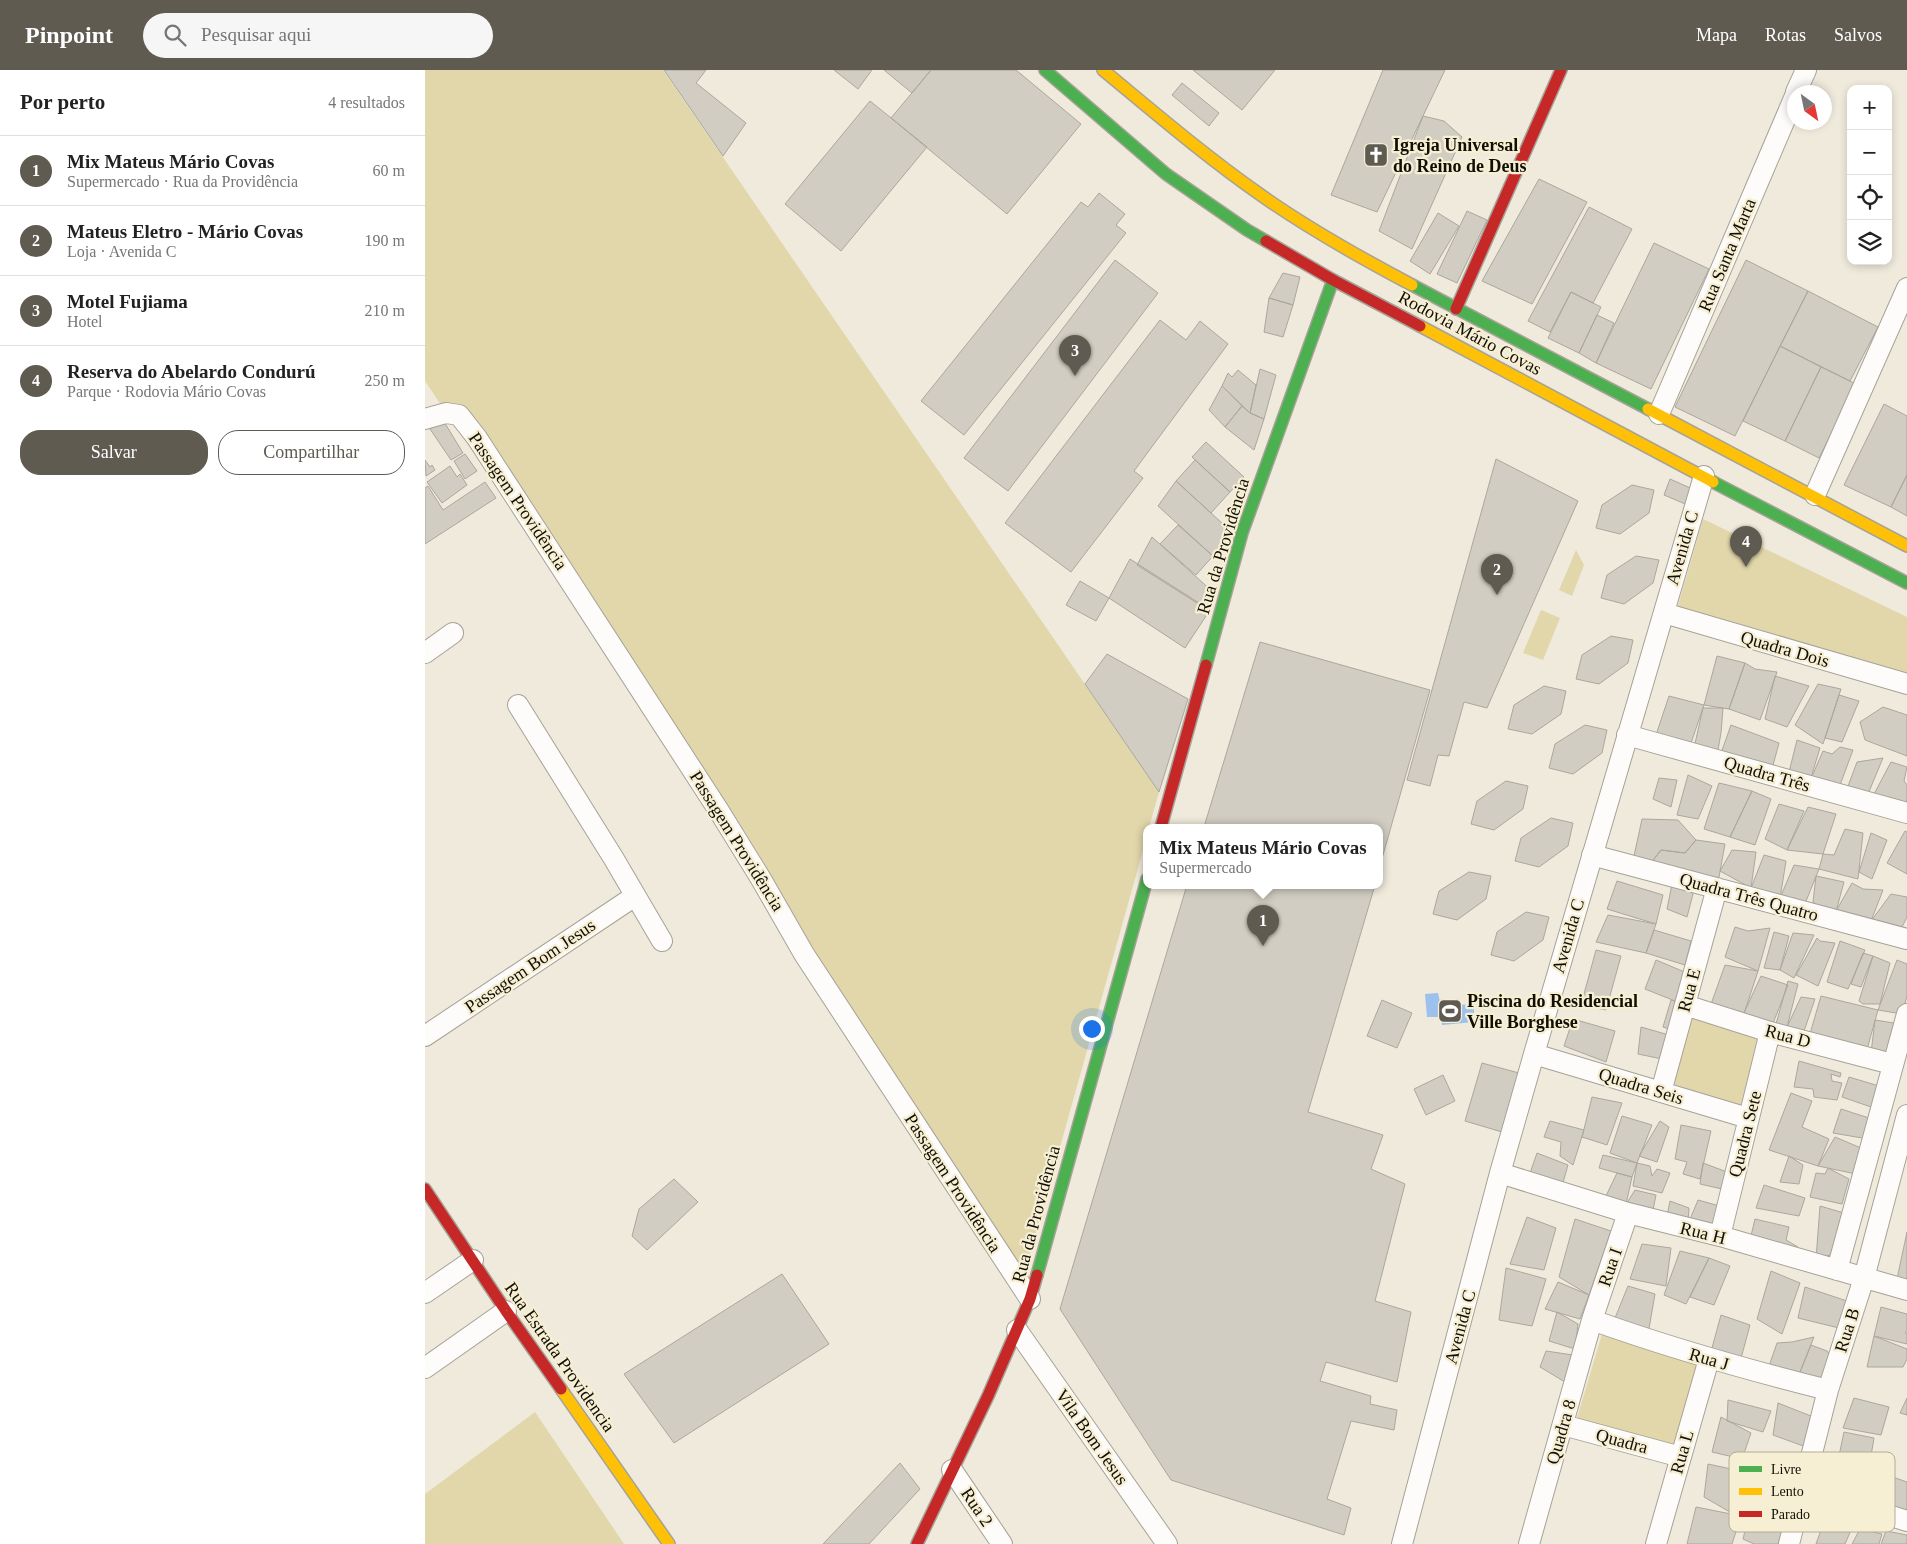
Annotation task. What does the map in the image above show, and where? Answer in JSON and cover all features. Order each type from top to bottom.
[{"type":"main road","name":"Rodovia Mário Covas","points":[[1045,70],[1166,174],[1247,230],[1333,280],[1907,583]]},
{"type":"main road","name":"Rodovia Mário Covas","points":[[1103,70],[1190,143],[1281,210],[1413,286],[1815,495],[1907,546]]},
{"type":"main road","points":[[1456,309],[1561,70]]},
{"type":"main road","name":"Rua da Providência","points":[[1162,824],[1242,533],[1333,280]]},
{"type":"main road","points":[[1395,312],[1392,307],[1396,294],[1413,286]]},
{"type":"main road","points":[[1524,382],[1542,374],[1545,363],[1540,353]]},
{"type":"main road","name":"Rua da Providência","points":[[917,1544],[988,1396],[1030,1300],[1144,889]]},
{"type":"main road","name":"Rua Estrada Providencia","points":[[425,1189],[506,1311],[669,1544]]},
{"type":"street","points":[[1799,85],[1806,70]]},
{"type":"street","name":"Rua Santa Marta","points":[[1659,414],[1787,115]]},
{"type":"street","points":[[1815,495],[1907,288]]},
{"type":"street","name":"Passagem Providência","points":[[425,419],[446,413],[459,415],[477,438],[719,811],[804,954],[1030,1300]]},
{"type":"street","name":"Avenida C","points":[[1402,1544],[1500,1173],[1591,855],[1704,476]]},
{"type":"street","name":"Quadra Dois","points":[[1664,614],[1907,684]]},
{"type":"street","points":[[425,653],[453,633]]},
{"type":"street","points":[[518,705],[663,941]]},
{"type":"street","name":"Quadra Três","points":[[1627,735],[1907,813]]},
{"type":"street","name":"Quadra Três Quatro","points":[[1591,855],[1907,939]]},
{"type":"street","name":"Rua E","points":[[1661,1092],[1717,888]]},
{"type":"street","name":"Passagem Bom Jesus","points":[[425,1036],[635,896]]},
{"type":"street","name":"Rua D","points":[[1685,1005],[1771,1032],[1892,1064]]},
{"type":"street","points":[[1837,1270],[1907,1014]]},
{"type":"street","name":"Quadra Sete","points":[[1720,1236],[1771,1032]]},
{"type":"street","name":"Quadra Seis","points":[[1534,1054],[1748,1118]]},
{"type":"street","name":"Rua B","points":[[1812,1452],[1828,1390],[1900,1168],[1907,1115]]},
{"type":"street","name":"Rua H","points":[[1500,1173],[1628,1213],[1720,1236],[1907,1290]]},
{"type":"street","name":"Rua I","points":[[1592,1320],[1628,1213]]},
{"type":"street","points":[[425,1293],[473,1260]]},
{"type":"street","points":[[425,1368],[506,1311]]},
{"type":"street","name":"Rua J","points":[[1592,1320],[1709,1360],[1828,1390]]},
{"type":"street","name":"Quadra 8","points":[[1529,1544],[1592,1320]]},
{"type":"street","name":"Vila Bom Jesus","points":[[1017,1330],[1167,1544]]},
{"type":"street","name":"Rua L","points":[[1656,1544],[1709,1360]]},
{"type":"street","name":"Quadra","points":[[1563,1425],[1681,1457]]},
{"type":"street","name":"Rua 2","points":[[952,1470],[1002,1544]]},
{"type":"street","points":[[1895,1517],[1907,1521]]},
{"type":"shaded area","points":[[425,70],[663,70],[1159,792],[1150,824],[1143,824],[1143,850],[1025,1272],[425,381]]},
{"type":"shaded area","points":[[1703,519],[1907,617],[1907,683],[1675,616]]},
{"type":"shaded area","points":[[1576,550],[1584,565],[1572,596],[1559,590]]},
{"type":"shaded area","points":[[1541,610],[1560,618],[1543,660],[1523,653]]},
{"type":"shaded area","points":[[1690,1004],[1781,1029],[1756,1118],[1665,1093]]},
{"type":"shaded area","points":[[1602,1334],[1699,1365],[1675,1453],[1575,1425]]},
{"type":"shaded area","points":[[535,1412],[624,1544],[425,1544],[425,1494]]},
{"type":"water","name":"Piscina do Residencial Ville Borghese","points":[[1438,993],[1441,1006],[1474,1004],[1474,1022],[1442,1025],[1441,1017],[1427,1017],[1425,994]]},
{"type":"building","points":[[664,70],[706,70],[696,83],[746,123],[723,156]]},
{"type":"building","points":[[834,70],[872,70],[858,89]]},
{"type":"building","points":[[884,70],[931,70],[912,93]]},
{"type":"building","points":[[931,70],[1016,70],[1081,124],[1007,214],[891,118]]},
{"type":"building","points":[[1193,70],[1275,70],[1242,110]]},
{"type":"building","name":"Igreja Universal do Reino de Deus","points":[[1383,70],[1445,70],[1377,212],[1331,195]]},
{"type":"building","points":[[1182,83],[1219,113],[1209,126],[1172,95]]},
{"type":"building","points":[[870,101],[927,147],[841,251],[785,204]]},
{"type":"building","points":[[1423,116],[1444,121],[1462,137],[1412,249],[1379,231]]},
{"type":"building","points":[[1539,179],[1587,202],[1532,304],[1482,281]]},
{"type":"building","points":[[1099,193],[1125,214],[1116,225],[1126,233],[964,435],[921,401],[1081,202],[1088,207]]},
{"type":"building","points":[[1589,207],[1632,229],[1593,303],[1571,292],[1550,332],[1528,321]]},
{"type":"building","points":[[1467,211],[1487,220],[1457,283],[1437,274]]},
{"type":"building","points":[[1438,213],[1459,226],[1430,274],[1410,261]]},
{"type":"building","points":[[1654,243],[1709,269],[1651,389],[1596,363]]},
{"type":"building","points":[[1115,260],[1158,293],[1008,491],[964,458]]},
{"type":"building","points":[[1746,260],[1808,291],[1735,436],[1675,407]]},
{"type":"building","points":[[1283,273],[1300,277],[1293,305],[1269,298]]},
{"type":"building","points":[[1808,291],[1878,327],[1850,381],[1780,346]]},
{"type":"building","points":[[1571,292],[1601,307],[1579,353],[1548,338]]},
{"type":"building","points":[[1269,298],[1293,305],[1283,337],[1264,332]]},
{"type":"building","points":[[1597,315],[1614,323],[1596,363],[1579,353]]},
{"type":"building","points":[[1160,320],[1186,340],[1200,321],[1228,344],[1134,471],[1143,478],[1071,572],[1005,523]]},
{"type":"building","points":[[1780,346],[1821,367],[1785,441],[1743,421]]},
{"type":"building","points":[[1821,367],[1856,384],[1819,458],[1785,441]]},
{"type":"building","points":[[1260,369],[1276,375],[1264,419],[1250,413]]},
{"type":"building","points":[[1238,370],[1256,385],[1250,413],[1222,386],[1228,373],[1232,377]]},
{"type":"building","points":[[1222,386],[1242,406],[1225,427],[1209,410]]},
{"type":"building","points":[[1884,404],[1907,416],[1907,475],[1891,507],[1844,485]]},
{"type":"building","points":[[1242,406],[1250,413],[1264,419],[1254,450],[1225,427]]},
{"type":"building","points":[[443,420],[463,453],[451,460],[430,429]]},
{"type":"building","points":[[1206,442],[1244,477],[1230,492],[1192,457]]},
{"type":"building","points":[[465,454],[477,471],[465,479],[454,461]]},
{"type":"building","points":[[1496,459],[1578,501],[1487,708],[1464,702],[1449,756],[1438,755],[1430,786],[1407,780]]},
{"type":"building","points":[[425,460],[435,470],[426,476]]},
{"type":"building","points":[[1195,460],[1230,492],[1211,513],[1176,481]]},
{"type":"building","points":[[450,466],[457,477],[460,474],[467,485],[442,503],[427,482]]},
{"type":"building","points":[[1907,475],[1907,516],[1891,507]]},
{"type":"building","points":[[1670,479],[1697,491],[1690,506],[1664,495]]},
{"type":"building","points":[[1176,481],[1234,534],[1213,556],[1158,506]]},
{"type":"building","points":[[485,482],[496,498],[425,544],[425,488],[428,486],[443,510]]},
{"type":"building","points":[[1632,485],[1654,490],[1649,513],[1620,534],[1596,528],[1602,505]]},
{"type":"building","points":[[1178,525],[1213,556],[1196,575],[1160,544]]},
{"type":"building","points":[[1152,537],[1213,592],[1205,608],[1137,565]]},
{"type":"building","points":[[1636,556],[1659,560],[1653,583],[1624,604],[1601,598],[1607,575]]},
{"type":"building","points":[[1130,559],[1210,610],[1185,648],[1109,598]]},
{"type":"building","points":[[1080,581],[1109,598],[1096,621],[1066,605]]},
{"type":"building","points":[[1611,636],[1633,640],[1628,663],[1599,684],[1576,679],[1582,655]]},
{"type":"building","points":[[1260,642],[1430,690],[1383,855],[1383,824],[1205,824]]},
{"type":"building","points":[[1107,654],[1188,699],[1159,792],[1085,684]]},
{"type":"building","points":[[1717,656],[1745,663],[1729,709],[1704,705]]},
{"type":"building","points":[[1745,663],[1755,669],[1777,672],[1760,720],[1729,709]]},
{"type":"building","points":[[1775,676],[1809,686],[1787,727],[1765,719]]},
{"type":"building","points":[[1818,684],[1841,689],[1823,744],[1795,725]]},
{"type":"building","points":[[1544,686],[1566,691],[1561,714],[1532,734],[1508,729],[1514,705]]},
{"type":"building","points":[[1839,695],[1859,701],[1842,742],[1825,738]]},
{"type":"building","points":[[1669,696],[1704,705],[1690,746],[1655,738]]},
{"type":"building","points":[[1883,707],[1907,715],[1907,756],[1865,740],[1860,722]]},
{"type":"building","points":[[1703,708],[1723,708],[1717,755],[1694,748]]},
{"type":"building","points":[[1585,725],[1607,730],[1602,753],[1573,774],[1549,768],[1555,744]]},
{"type":"building","points":[[1731,725],[1779,743],[1772,769],[1720,756]]},
{"type":"building","points":[[1797,740],[1820,748],[1810,781],[1787,780]]},
{"type":"building","points":[[1840,747],[1853,750],[1837,793],[1810,781],[1823,751],[1832,754]]},
{"type":"building","points":[[1883,758],[1868,794],[1847,789],[1857,762]]},
{"type":"building","points":[[1891,762],[1907,767],[1904,781],[1907,785],[1907,800],[1902,811],[1873,796]]},
{"type":"building","points":[[1688,775],[1712,786],[1698,819],[1677,815]]},
{"type":"building","points":[[1659,778],[1677,780],[1671,807],[1653,799]]},
{"type":"building","points":[[1506,781],[1528,786],[1523,809],[1494,830],[1471,824],[1477,801]]},
{"type":"building","points":[[1719,783],[1752,791],[1730,837],[1704,829]]},
{"type":"building","points":[[1752,791],[1771,799],[1755,845],[1730,837]]},
{"type":"building","points":[[1779,804],[1804,811],[1787,850],[1765,839]]},
{"type":"building","points":[[1808,807],[1836,814],[1823,854],[1787,850]]},
{"type":"building","points":[[1551,818],[1573,823],[1568,846],[1539,867],[1515,861],[1521,838]]},
{"type":"building","points":[[1642,819],[1678,820],[1696,840],[1685,853],[1661,850],[1651,863],[1634,856]]},
{"type":"building","points":[[1845,829],[1863,833],[1858,879],[1819,869],[1823,854],[1834,855]]},
{"type":"building","points":[[1905,831],[1907,832],[1907,874],[1887,863]]},
{"type":"building","points":[[1871,833],[1887,840],[1872,879],[1859,872]]},
{"type":"building","points":[[1696,840],[1725,844],[1717,888],[1651,863],[1661,850],[1685,853]]},
{"type":"building","points":[[1732,850],[1756,852],[1751,888],[1720,871]]},
{"type":"building","points":[[1764,855],[1786,861],[1779,905],[1751,888]]},
{"type":"building","points":[[1794,865],[1819,869],[1802,911],[1780,898]]},
{"type":"building","points":[[1469,872],[1491,876],[1486,899],[1457,920],[1433,914],[1439,891]]},
{"type":"building","points":[[1816,876],[1844,882],[1834,919],[1813,902]]},
{"type":"building","points":[[1617,881],[1663,895],[1656,924],[1607,909]]},
{"type":"building","points":[[1852,883],[1863,889],[1883,890],[1871,921],[1836,911]]},
{"type":"building","points":[[1672,884],[1694,890],[1687,917],[1667,909]]},
{"type":"building","points":[[1186,889],[1374,889],[1308,1112],[1383,1135],[1371,1169],[1405,1184],[1375,1301],[1411,1312],[1397,1382],[1326,1362],[1320,1381],[1371,1396],[1370,1404],[1397,1410],[1394,1430],[1351,1421],[1327,1499],[1351,1508],[1344,1535],[1171,1480],[1060,1309]]},
{"type":"building","points":[[1891,894],[1907,897],[1907,917],[1901,929],[1871,921]]},
{"type":"building","points":[[1526,912],[1549,917],[1543,940],[1514,961],[1491,955],[1497,932]]},
{"type":"building","points":[[1608,915],[1656,924],[1646,953],[1596,942]]},
{"type":"building","points":[[1735,927],[1748,931],[1770,928],[1758,971],[1725,957]]},
{"type":"building","points":[[1654,930],[1691,941],[1685,965],[1646,953]]},
{"type":"building","points":[[1774,932],[1789,936],[1780,970],[1764,968]]},
{"type":"building","points":[[1793,933],[1814,935],[1794,978],[1780,970]]},
{"type":"building","points":[[1817,938],[1820,941],[1835,943],[1818,986],[1796,975]]},
{"type":"building","points":[[1840,941],[1865,950],[1848,989],[1827,982]]},
{"type":"building","points":[[1596,950],[1621,956],[1606,1010],[1581,1005]]},
{"type":"building","points":[[1863,953],[1873,956],[1861,987],[1851,984]]},
{"type":"building","points":[[1873,956],[1890,963],[1880,1004],[1863,1004],[1859,1001]]},
{"type":"building","points":[[1656,960],[1687,973],[1680,1003],[1645,989]]},
{"type":"building","points":[[1897,960],[1907,964],[1907,996],[1902,1014],[1878,1010]]},
{"type":"building","points":[[1725,965],[1758,971],[1741,1023],[1710,1007]]},
{"type":"building","points":[[1761,976],[1788,985],[1772,1026],[1742,1017]]},
{"type":"building","points":[[1788,981],[1798,984],[1787,1027],[1776,1024]]},
{"type":"building","points":[[1821,996],[1878,1010],[1866,1053],[1809,1037]]},
{"type":"building","points":[[1801,997],[1815,999],[1803,1034],[1787,1027]]},
{"type":"building","points":[[1382,1000],[1412,1013],[1397,1048],[1367,1036]]},
{"type":"building","points":[[1671,1000],[1680,1003],[1672,1030],[1663,1027]]},
{"type":"building","points":[[1573,1019],[1615,1031],[1606,1062],[1564,1046]]},
{"type":"building","points":[[1875,1020],[1900,1024],[1888,1059],[1871,1053]]},
{"type":"building","points":[[1641,1027],[1669,1035],[1662,1059],[1638,1054]]},
{"type":"building","points":[[1799,1061],[1841,1073],[1840,1077],[1831,1074],[1832,1081],[1842,1083],[1837,1100],[1814,1097],[1813,1089],[1794,1087]]},
{"type":"building","points":[[1482,1063],[1519,1073],[1502,1132],[1465,1121]]},
{"type":"building","points":[[1443,1075],[1455,1101],[1426,1115],[1414,1089]]},
{"type":"building","points":[[1849,1077],[1879,1086],[1877,1109],[1842,1097]]},
{"type":"building","points":[[1791,1093],[1812,1101],[1802,1127],[1829,1139],[1818,1166],[1769,1150]]},
{"type":"building","points":[[1592,1097],[1622,1103],[1607,1145],[1582,1137]]},
{"type":"building","points":[[1841,1109],[1869,1118],[1868,1139],[1833,1133]]},
{"type":"building","points":[[1622,1116],[1652,1125],[1637,1163],[1610,1153]]},
{"type":"building","points":[[1550,1121],[1584,1130],[1573,1165],[1560,1156],[1561,1142],[1544,1137]]},
{"type":"building","points":[[1660,1121],[1669,1127],[1657,1162],[1639,1156]]},
{"type":"building","points":[[1681,1125],[1711,1131],[1700,1179],[1683,1174],[1687,1162],[1675,1159]]},
{"type":"building","points":[[1835,1137],[1861,1148],[1856,1174],[1818,1166]]},
{"type":"building","points":[[1537,1153],[1568,1165],[1562,1186],[1528,1179]]},
{"type":"building","points":[[1603,1155],[1637,1163],[1632,1177],[1599,1168]]},
{"type":"building","points":[[1789,1156],[1803,1165],[1799,1184],[1780,1182]]},
{"type":"building","points":[[1637,1163],[1650,1166],[1652,1176],[1657,1169],[1670,1173],[1662,1193],[1633,1186]]},
{"type":"building","points":[[1703,1163],[1727,1172],[1731,1191],[1700,1184]]},
{"type":"building","points":[[1828,1168],[1849,1179],[1842,1204],[1810,1197],[1816,1173],[1825,1174]]},
{"type":"building","points":[[1617,1173],[1632,1177],[1626,1204],[1605,1198]]},
{"type":"building","points":[[674,1179],[698,1202],[647,1250],[632,1236],[639,1209]]},
{"type":"building","points":[[1764,1185],[1805,1198],[1799,1216],[1756,1208]]},
{"type":"building","points":[[1635,1190],[1656,1195],[1651,1220],[1623,1209]]},
{"type":"building","points":[[1698,1200],[1727,1208],[1716,1231],[1688,1224]]},
{"type":"building","points":[[1670,1201],[1689,1208],[1688,1224],[1667,1216]]},
{"type":"building","points":[[1820,1206],[1844,1213],[1834,1254],[1816,1259]]},
{"type":"building","points":[[1527,1217],[1556,1228],[1544,1270],[1510,1264]]},
{"type":"building","points":[[1575,1219],[1611,1231],[1589,1295],[1559,1277]]},
{"type":"building","points":[[1755,1219],[1789,1227],[1786,1240],[1798,1247],[1793,1252],[1749,1244]]},
{"type":"building","points":[[1907,1232],[1907,1280],[1897,1279]]},
{"type":"building","points":[[1642,1244],[1671,1248],[1666,1286],[1630,1279]]},
{"type":"building","points":[[1680,1251],[1709,1258],[1686,1304],[1664,1295]]},
{"type":"building","points":[[1709,1258],[1730,1266],[1714,1305],[1690,1297]]},
{"type":"building","points":[[1506,1268],[1546,1279],[1532,1326],[1499,1320]]},
{"type":"building","points":[[1771,1271],[1800,1283],[1782,1334],[1757,1319]]},
{"type":"building","points":[[782,1274],[829,1344],[674,1443],[624,1374]]},
{"type":"building","points":[[1558,1282],[1589,1295],[1580,1319],[1545,1309]]},
{"type":"building","points":[[1628,1286],[1655,1294],[1647,1340],[1613,1323]]},
{"type":"building","points":[[1805,1287],[1856,1304],[1839,1328],[1798,1318]]},
{"type":"building","points":[[1881,1307],[1907,1314],[1907,1330],[1905,1333],[1907,1333],[1907,1344],[1874,1336]]},
{"type":"building","points":[[1557,1312],[1578,1324],[1575,1349],[1549,1341]]},
{"type":"building","points":[[1721,1315],[1750,1325],[1740,1362],[1709,1359]]},
{"type":"building","points":[[1874,1336],[1907,1349],[1907,1359],[1903,1367],[1867,1367]]},
{"type":"building","points":[[1814,1337],[1796,1382],[1769,1366],[1777,1343]]},
{"type":"building","points":[[1811,1345],[1827,1351],[1837,1363],[1821,1388],[1796,1382]]},
{"type":"building","points":[[1546,1351],[1573,1355],[1565,1382],[1540,1367]]},
{"type":"building","points":[[1854,1398],[1889,1407],[1881,1435],[1843,1428]]},
{"type":"building","points":[[1907,1398],[1907,1415],[1900,1413]]},
{"type":"building","points":[[1728,1400],[1771,1411],[1763,1432],[1727,1421]]},
{"type":"building","points":[[1778,1403],[1821,1420],[1806,1447],[1773,1435]]},
{"type":"building","points":[[1721,1417],[1751,1433],[1744,1452],[1729,1452],[1729,1456],[1712,1452]]},
{"type":"building","points":[[1844,1432],[1874,1438],[1872,1452],[1840,1452]]},
{"type":"building","points":[[900,1463],[920,1489],[869,1544],[823,1544]]},
{"type":"building","points":[[1708,1464],[1729,1469],[1729,1512],[1704,1497]]},
{"type":"building","points":[[1895,1478],[1907,1482],[1907,1510],[1895,1508]]},
{"type":"building","points":[[1696,1507],[1729,1514],[1729,1532],[1736,1532],[1732,1544],[1687,1544]]},
{"type":"building","points":[[1745,1532],[1788,1532],[1781,1544],[1754,1544],[1743,1539]]},
{"type":"building","points":[[1820,1532],[1850,1532],[1845,1544],[1816,1544]]},
{"type":"building","points":[[1858,1532],[1882,1534],[1879,1544],[1852,1544]]},
{"type":"building","points":[[1886,1532],[1907,1535],[1907,1544],[1881,1544]]},
{"type":"traffic: fast","points":[[1045,70],[1166,174],[1266,241]]},
{"type":"traffic: fast","points":[[1206,665],[1242,533],[1333,280]]},
{"type":"traffic: fast","points":[[1412,285],[1648,409]]},
{"type":"traffic: fast","points":[[1713,482],[1907,583]]},
{"type":"traffic: fast","points":[[1037,1275],[1144,889]]},
{"type":"traffic: slow","points":[[1103,70],[1258,193],[1334,242],[1412,285]]},
{"type":"traffic: slow","points":[[1420,326],[1713,482]]},
{"type":"traffic: slow","points":[[1648,409],[1907,546]]},
{"type":"traffic: slow","points":[[561,1389],[669,1544]]},
{"type":"traffic: jam","points":[[1456,309],[1561,70]]},
{"type":"traffic: jam","points":[[1266,241],[1333,280],[1420,326]]},
{"type":"traffic: jam","points":[[1162,824],[1206,665]]},
{"type":"traffic: jam","points":[[425,1189],[506,1311],[561,1389]]},
{"type":"traffic: jam","points":[[917,1544],[988,1396],[1030,1299],[1037,1275]]},
{"type":"place","name":"Igreja Universal do Reino de Deus","points":[[1376,155]]},
{"type":"place","name":"Motel Fujiama","points":[[1075,376]]},
{"type":"place","name":"Reserva do Abelardo Condurú","points":[[1746,567]]},
{"type":"place","name":"Mateus Eletro - Mário Covas","points":[[1497,595]]},
{"type":"place","name":"Mix Mateus Mário Covas","points":[[1263,946]]},
{"type":"place","name":"Piscina do Residencial Ville Borghese","points":[[1450,1011]]}]
